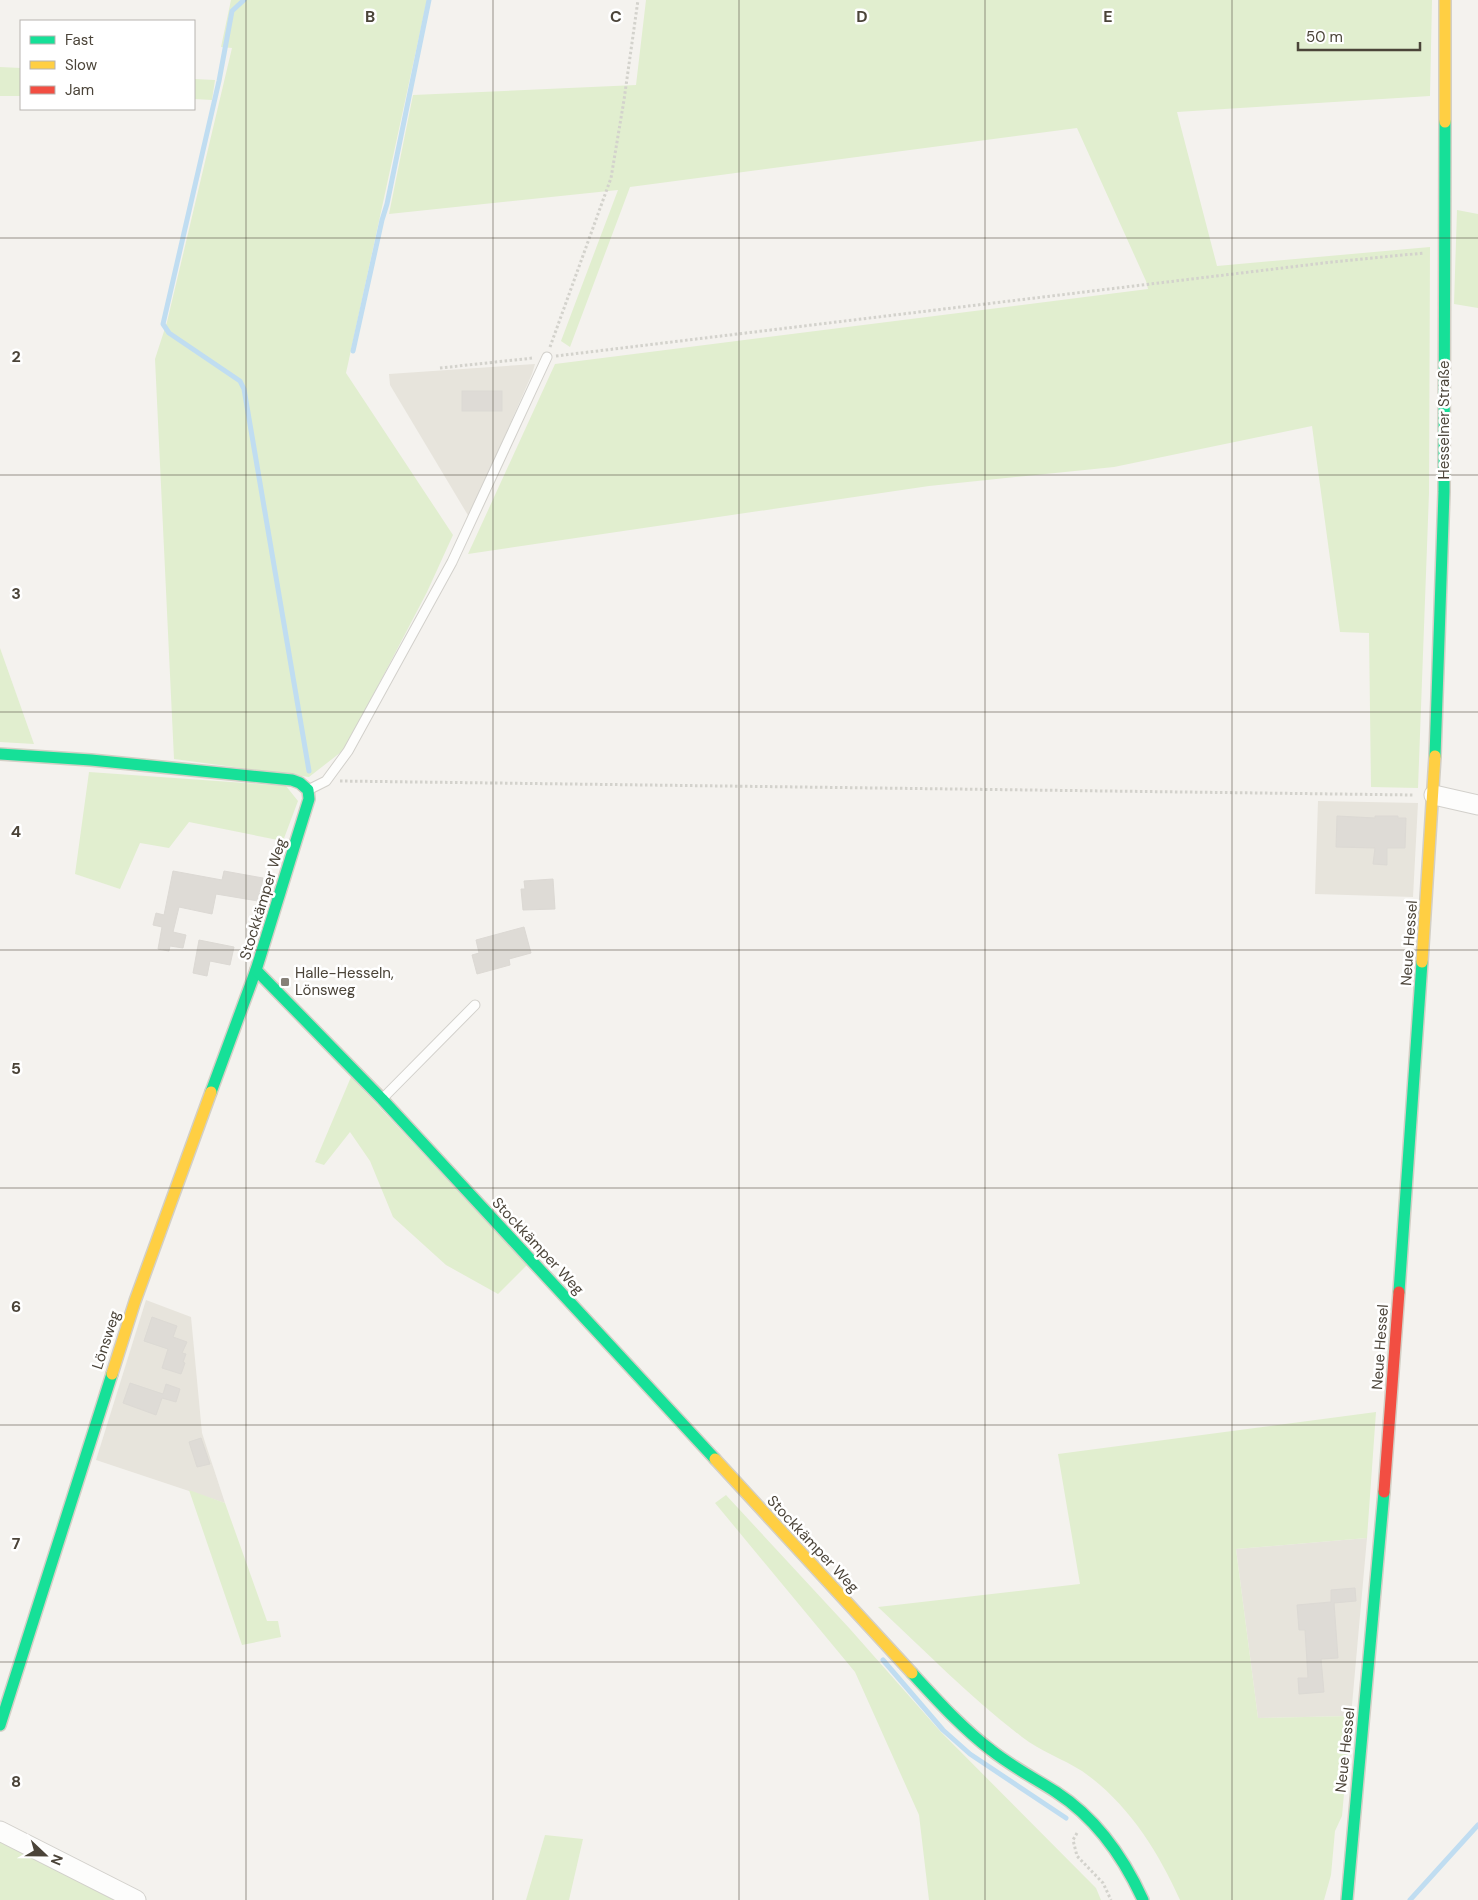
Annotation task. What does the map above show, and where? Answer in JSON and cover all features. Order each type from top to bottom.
[{"type":"street","name":"Hesselner Straße","points":[[1434,795],[1444,492],[1446,0]]},
{"type":"street","points":[[0,754],[101,761],[292,780],[300,783],[308,790]]},
{"type":"street","name":"Stockkämper Weg","points":[[308,790],[308,807],[256,970],[382,1099],[952,1716],[980,1743],[1063,1796],[1086,1815],[1104,1835],[1133,1878],[1143,1900]]},
{"type":"street","points":[[1434,795],[1478,805]]},
{"type":"street","name":"Neue Hessel","points":[[1347,1900],[1382,1538],[1434,795]]},
{"type":"street","name":"Lönsweg","points":[[0,1725],[135,1301],[256,970]]},
{"type":"street","points":[[0,1831],[136,1900]]},
{"type":"lane","points":[[308,790],[326,781],[348,751],[452,562],[546,357]]},
{"type":"lane","points":[[382,1099],[475,1004]]},
{"type":"path","points":[[546,357],[611,178],[638,0]]},
{"type":"path","points":[[440,368],[1445,250]]},
{"type":"path","points":[[326,781],[1434,795]]},
{"type":"path","points":[[1086,1815],[1073,1840],[1077,1856],[1103,1883],[1111,1900]]},
{"type":"shaded area","points":[[535,364],[469,517],[390,385],[389,374]]},
{"type":"shaded area","points":[[1318,801],[1418,803],[1413,897],[1315,894]]},
{"type":"shaded area","points":[[146,1300],[191,1317],[202,1433],[225,1503],[96,1460]]},
{"type":"shaded area","points":[[1367,1538],[1351,1716],[1258,1718],[1236,1549]]},
{"type":"green space","points":[[231,0],[427,0],[346,373],[453,535],[427,592],[345,749],[309,777],[174,759],[155,359],[167,322],[232,48],[221,47]]},
{"type":"green space","points":[[646,0],[1432,0],[1430,96],[1177,112],[1217,266],[1430,247],[1429,493],[1418,788],[1371,787],[1369,633],[1340,632],[1312,426],[1114,467],[929,486],[468,554],[555,364],[1148,289],[1077,128],[630,187],[570,347],[561,341],[618,190],[389,214],[413,95],[636,85]]},
{"type":"green space","points":[[0,67],[20,68],[20,96],[0,96]]},
{"type":"green space","points":[[195,79],[215,80],[212,100],[195,99]]},
{"type":"green space","points":[[1457,210],[1478,214],[1478,308],[1454,304]]},
{"type":"green space","points":[[0,648],[34,744],[0,742]]},
{"type":"green space","points":[[89,772],[286,786],[298,801],[283,841],[189,822],[169,848],[140,843],[120,889],[75,874]]},
{"type":"green space","points":[[351,1077],[527,1265],[498,1294],[446,1265],[393,1217],[370,1161],[350,1132],[324,1165],[315,1162]]},
{"type":"green space","points":[[1376,1412],[1367,1538],[1236,1549],[1258,1718],[1351,1716],[1342,1816],[1335,1831],[1331,1875],[1324,1900],[1180,1900],[1162,1864],[1140,1829],[1113,1797],[1082,1771],[1029,1742],[1003,1722],[948,1674],[878,1607],[1080,1584],[1058,1454]]},
{"type":"green space","points":[[189,1490],[225,1503],[267,1621],[278,1621],[281,1637],[242,1645]]},
{"type":"green space","points":[[726,1495],[850,1629],[940,1731],[1096,1888],[1101,1900],[929,1900],[919,1815],[855,1672],[715,1503]]},
{"type":"green space","points":[[545,1835],[583,1839],[569,1900],[526,1900]]},
{"type":"green space","points":[[0,1837],[118,1900],[0,1900]]},
{"type":"building","points":[[462,391],[502,391],[502,411],[462,411]]},
{"type":"building","points":[[1337,816],[1375,818],[1375,816],[1398,816],[1398,818],[1406,818],[1405,848],[1387,848],[1387,865],[1373,864],[1375,848],[1336,847]]},
{"type":"building","points":[[173,871],[222,880],[224,871],[263,878],[258,901],[216,894],[212,914],[179,907],[173,932],[186,935],[183,948],[170,946],[169,951],[158,949],[162,927],[153,925],[156,913],[164,915]]},
{"type":"building","points":[[553,879],[555,909],[523,910],[521,889],[525,889],[524,881]]},
{"type":"building","points":[[524,927],[531,953],[509,959],[510,965],[477,974],[472,955],[479,953],[476,940]]},
{"type":"building","points":[[199,940],[234,947],[230,965],[210,961],[207,976],[193,973]]},
{"type":"building","points":[[152,1317],[177,1326],[173,1337],[187,1342],[182,1353],[186,1354],[181,1374],[162,1368],[168,1349],[144,1341]]},
{"type":"building","points":[[130,1383],[163,1394],[166,1384],[180,1389],[176,1402],[162,1398],[156,1415],[123,1403]]},
{"type":"building","points":[[201,1438],[210,1464],[197,1467],[189,1442]]},
{"type":"building","points":[[1355,1588],[1356,1601],[1334,1603],[1338,1658],[1321,1659],[1324,1692],[1299,1694],[1298,1678],[1308,1678],[1305,1630],[1299,1630],[1297,1605],[1331,1602],[1331,1590]]},
{"type":"waterway","points":[[244,0],[232,11],[219,81],[163,324],[169,333],[240,381],[244,389],[309,771]]},
{"type":"waterway","points":[[353,351],[387,204],[429,0]]},
{"type":"waterway","points":[[883,1660],[943,1730],[970,1754],[1066,1818]]},
{"type":"waterway","points":[[1410,1900],[1478,1825]]},
{"type":"traffic: fast","points":[[1435,756],[1444,492],[1445,122]]},
{"type":"traffic: fast","points":[[0,754],[91,760],[292,780],[300,783],[308,790],[309,799],[256,970],[211,1092]]},
{"type":"traffic: fast","points":[[1399,1292],[1422,962]]},
{"type":"traffic: fast","points":[[256,970],[382,1099],[715,1459]]},
{"type":"traffic: fast","points":[[0,1725],[112,1374]]},
{"type":"traffic: fast","points":[[1347,1900],[1384,1492]]},
{"type":"traffic: fast","points":[[912,1673],[980,1741],[1006,1761],[1056,1792],[1084,1814],[1117,1853],[1143,1900]]},
{"type":"traffic: slow","points":[[1445,0],[1445,122]]},
{"type":"traffic: slow","points":[[1422,962],[1435,756]]},
{"type":"traffic: slow","points":[[112,1374],[135,1301],[211,1092]]},
{"type":"traffic: slow","points":[[715,1459],[912,1673]]},
{"type":"traffic: jam","points":[[1384,1492],[1399,1292]]},
{"type":"place","name":"Halle-Hesseln, Lönsweg","points":[[285,982]]}]
